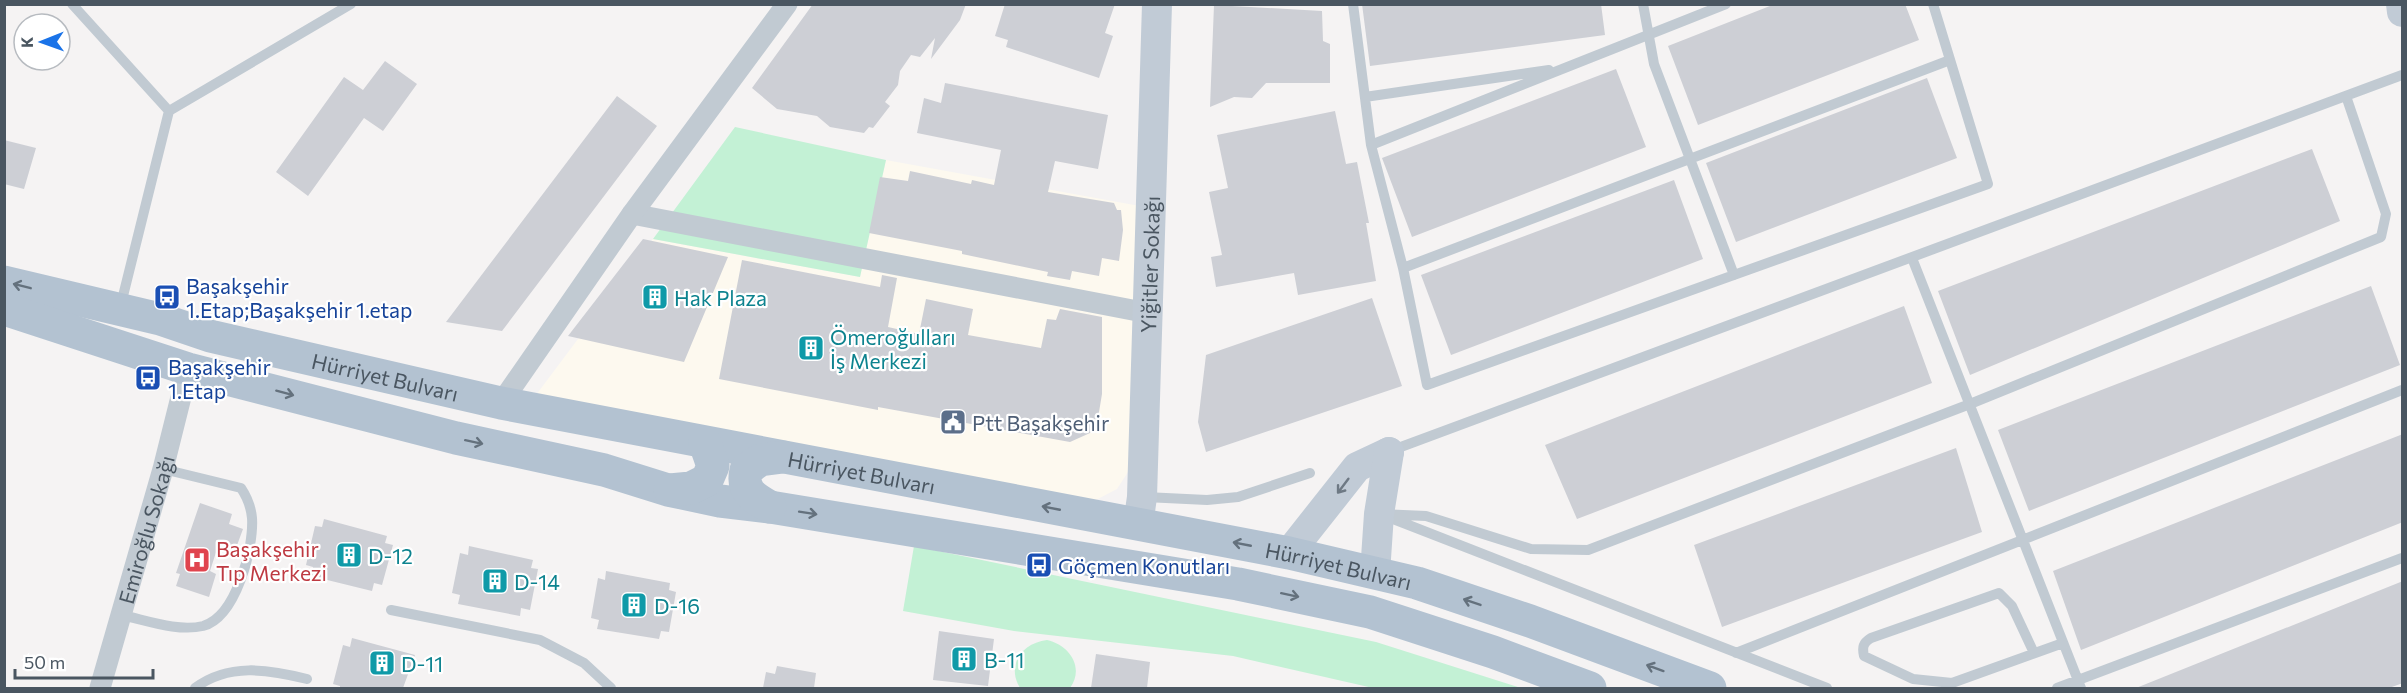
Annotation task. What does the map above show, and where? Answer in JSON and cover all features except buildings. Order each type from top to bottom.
[{"type":"main road","points":[[4,258],[53,273],[122,300],[160,319]]},
{"type":"main road","name":"Hürriyet Bulvarı","points":[[4,282],[160,319],[210,336],[501,403],[783,457],[1140,511],[1289,553],[1417,583],[1530,621],[1710,688]]},
{"type":"main road","name":"Hürriyet Bulvarı","points":[[4,309],[188,369],[456,438],[604,470],[668,490],[720,501],[770,507],[1238,584],[1370,612],[1493,652],[1590,688]]},
{"type":"main road","points":[[4,329],[188,369]]},
{"type":"main road","points":[[668,490],[691,488],[707,480],[712,466],[705,442]]},
{"type":"main road","points":[[770,507],[753,497],[746,488],[746,470],[760,460],[783,457]]},
{"type":"street","points":[[501,403],[632,214],[787,4]]},
{"type":"street","name":"Yiğitler Sokağı","points":[[1140,511],[1157,4]]},
{"type":"street","points":[[2401,4],[2403,12]]},
{"type":"street","points":[[632,214],[1148,313]]},
{"type":"street","name":"Emiroğlu Sokağı","points":[[99,688],[163,470],[188,369]]},
{"type":"street","points":[[1375,573],[1379,514],[1389,452]]},
{"type":"street","points":[[1289,553],[1357,467],[1389,452]]},
{"type":"lane","points":[[72,4],[169,111]]},
{"type":"lane","points":[[122,300],[169,111],[351,4]]},
{"type":"lane","points":[[1353,4],[1371,145],[1402,268],[1427,385],[1988,184],[1933,4]]},
{"type":"lane","points":[[1643,4],[1654,64],[1734,275]]},
{"type":"lane","points":[[1371,145],[1726,4]]},
{"type":"lane","points":[[1402,268],[1950,60]]},
{"type":"lane","points":[[1365,97],[1567,67]]},
{"type":"lane","points":[[1389,452],[2403,75]]},
{"type":"lane","points":[[1379,514],[1426,516],[1531,549],[1588,550],[1970,404],[2381,237],[2386,214],[2346,96]]},
{"type":"lane","points":[[1912,258],[2080,685]]},
{"type":"lane","points":[[1736,653],[2403,390]]},
{"type":"lane","points":[[121,615],[187,628],[209,624],[218,617],[234,594],[245,571],[252,518],[249,503],[241,488],[163,470]]},
{"type":"lane","points":[[1140,511],[1207,500],[1238,498],[1310,473]]},
{"type":"lane","points":[[1379,514],[1827,688]]},
{"type":"lane","points":[[2057,688],[2080,685],[2403,558]]},
{"type":"lane","points":[[2034,653],[2012,606],[1999,593],[1871,638],[1862,648],[1864,656],[1913,679],[1952,683],[2063,643]]},
{"type":"lane","points":[[391,610],[540,640],[584,663],[611,688]]},
{"type":"lane","points":[[195,688],[206,680],[229,671],[279,672],[307,679]]},
{"type":"shaded area","points":[[886,160],[1151,208],[1135,461],[1117,489],[1092,502],[536,395],[653,239],[860,277]]},
{"type":"green space","points":[[735,127],[886,160],[860,277],[653,239]]},
{"type":"green space","points":[[914,546],[1376,642],[1521,688],[1373,688],[1233,656],[1014,631],[903,611]]},
{"type":"green space","points":[[1047,640],[1062,647],[1072,658],[1076,672],[1070,688],[1020,688],[1015,671],[1019,656],[1030,646]]},
{"type":"place","name":"Başakşehir 1.Etap;Başakşehir 1.etap","points":[[167,297]]},
{"type":"place","name":"Hak Plaza","points":[[655,297]]},
{"type":"place","name":"Ömeroğulları İş Merkezi","points":[[811,348]]},
{"type":"place","name":"Başakşehir 1.Etap","points":[[148,378]]},
{"type":"place","name":"Ptt Başakşehir","points":[[953,422]]},
{"type":"place","name":"D-12","points":[[349,555]]},
{"type":"place","name":"Başakşehir Tıp Merkezi","points":[[197,560]]},
{"type":"place","name":"Göçmen Konutları","points":[[1039,565]]},
{"type":"place","name":"D-14","points":[[495,581]]},
{"type":"place","name":"D-16","points":[[634,605]]},
{"type":"place","name":"B-11","points":[[964,659]]},
{"type":"place","name":"D-11","points":[[382,663]]}]
